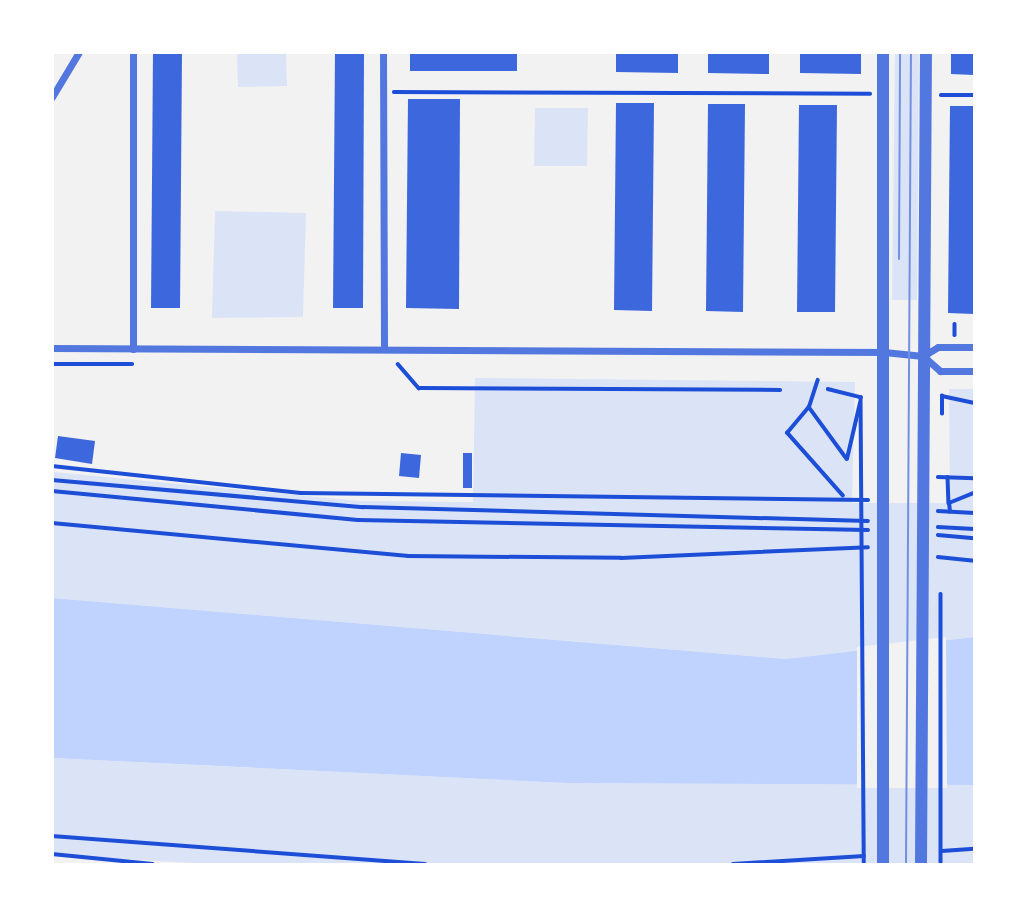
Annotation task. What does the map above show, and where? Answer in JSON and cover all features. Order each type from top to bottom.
[{"type":"street","points":[[52,97],[79,52]]},
{"type":"street","points":[[133,52],[134,349]]},
{"type":"street","points":[[383,52],[384,347]]},
{"type":"street","points":[[883,52],[883,864]]},
{"type":"street","points":[[921,864],[926,52]]},
{"type":"street","points":[[52,348],[384,347],[884,352],[923,356],[940,371],[975,371]]},
{"type":"street","points":[[923,356],[938,347],[975,347]]},
{"type":"path","points":[[382,92],[884,94]]},
{"type":"path","points":[[925,95],[975,96]]},
{"type":"path","points":[[955,324],[955,335]]},
{"type":"path","points":[[396,362],[419,388],[780,390]]},
{"type":"path","points":[[52,466],[301,493],[842,496],[787,433],[809,407],[818,380]]},
{"type":"path","points":[[828,389],[861,397]]},
{"type":"path","points":[[942,396],[975,403]]},
{"type":"path","points":[[809,407],[847,459],[861,397]]},
{"type":"path","points":[[861,397],[863,864]]},
{"type":"path","points":[[935,477],[975,478]]},
{"type":"path","points":[[948,477],[950,512],[975,513]]},
{"type":"path","points":[[52,480],[363,507],[880,522]]},
{"type":"path","points":[[940,486],[940,540]]},
{"type":"path","points":[[52,491],[358,520],[883,531]]},
{"type":"path","points":[[949,503],[975,494]]},
{"type":"path","points":[[52,523],[408,556],[621,558],[874,548]]},
{"type":"path","points":[[935,526],[975,529]]},
{"type":"path","points":[[922,534],[975,538]]},
{"type":"path","points":[[940,554],[940,567]]},
{"type":"path","points":[[927,555],[975,561]]},
{"type":"path","points":[[941,581],[941,864]]},
{"type":"path","points":[[52,836],[425,864]]},
{"type":"path","points":[[934,852],[975,849]]},
{"type":"path","points":[[52,854],[153,864]]},
{"type":"path","points":[[733,864],[867,856]]},
{"type":"shaded area","points":[[237,53],[286,53],[287,86],[238,87]]},
{"type":"shaded area","points":[[895,53],[919,53],[917,300],[892,300]]},
{"type":"shaded area","points":[[535,108],[588,108],[587,166],[534,166]]},
{"type":"shaded area","points":[[215,211],[306,213],[303,317],[212,318]]},
{"type":"shaded area","points":[[475,378],[855,382],[852,503],[950,503],[949,389],[974,389],[974,637],[786,659],[53,598],[53,472],[360,501],[473,502]]},
{"type":"shaded area","points":[[52,758],[567,783],[974,785],[974,864],[210,864],[53,855]]},
{"type":"water","points":[[52,598],[786,659],[974,637],[974,785],[567,783],[53,758]]},
{"type":"pier","points":[[946,637],[947,788],[857,788],[857,647]]},
{"type":"building","points":[[153,52],[182,52],[180,308],[151,308]]},
{"type":"building","points":[[335,52],[364,52],[363,308],[333,308]]},
{"type":"building","points":[[410,52],[517,52],[517,71],[410,71]]},
{"type":"building","points":[[616,52],[678,52],[678,73],[616,72]]},
{"type":"building","points":[[708,52],[769,52],[769,74],[708,73]]},
{"type":"building","points":[[800,52],[861,52],[861,74],[800,73]]},
{"type":"building","points":[[951,52],[974,52],[974,75],[951,74]]},
{"type":"building","points":[[408,99],[460,99],[459,309],[406,308]]},
{"type":"building","points":[[616,103],[654,103],[652,311],[614,310]]},
{"type":"building","points":[[708,104],[745,104],[743,312],[706,311]]},
{"type":"building","points":[[799,105],[837,105],[835,312],[797,312]]},
{"type":"building","points":[[950,106],[974,106],[974,314],[948,313]]},
{"type":"building","points":[[58,436],[95,441],[92,464],[55,458]]},
{"type":"building","points":[[401,453],[421,455],[419,478],[399,476]]},
{"type":"building","points":[[463,453],[472,453],[472,488],[463,488]]},
{"type":"tram line","points":[[899,259],[900,52]]},
{"type":"tram line","points":[[906,864],[911,52]]}]
